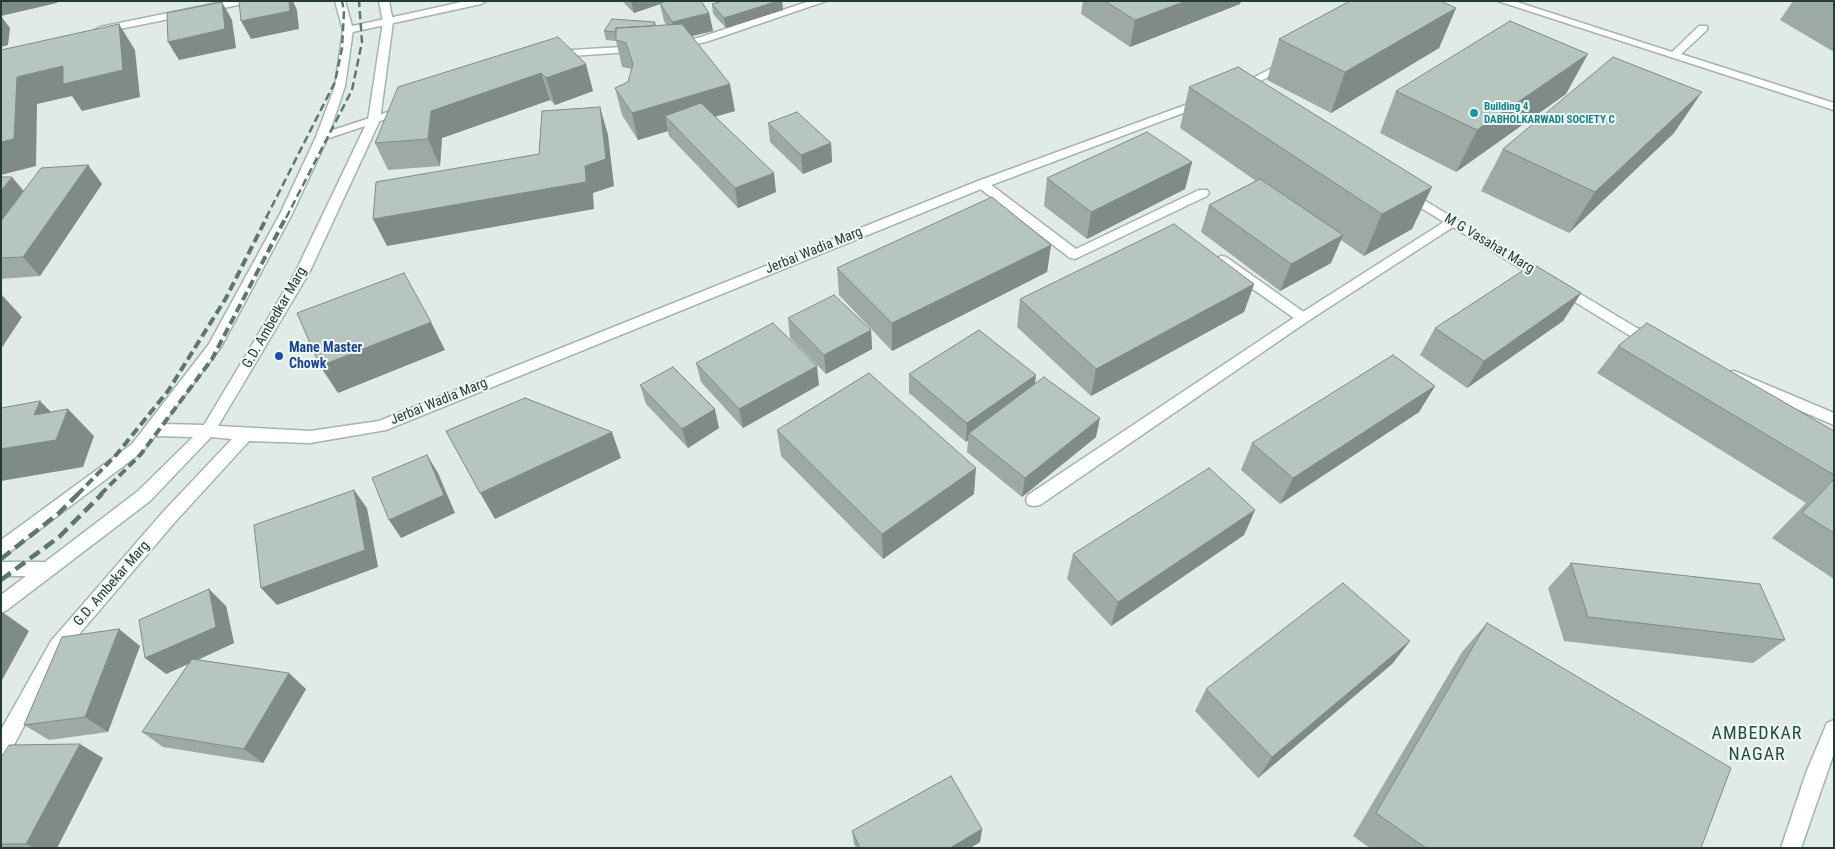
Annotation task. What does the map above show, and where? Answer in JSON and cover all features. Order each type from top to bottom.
[{"type":"main road","points":[[86,34],[243,1]]},
{"type":"main road","points":[[1,549],[137,448],[214,347],[286,214],[322,137],[340,86],[348,30],[340,1]]},
{"type":"main road","name":"G.D. Ambedkar Marg","points":[[50,569],[144,496],[208,431],[302,272],[374,120],[388,22],[384,1]]},
{"type":"main road","points":[[348,30],[481,1]]},
{"type":"main road","points":[[668,47],[705,39],[821,1]]},
{"type":"main road","points":[[1503,1],[1834,107]]},
{"type":"main road","points":[[1672,56],[1704,28]]},
{"type":"main road","points":[[544,60],[572,52],[650,49]]},
{"type":"main road","name":"Jerbai Wadia Marg","points":[[150,430],[208,431],[245,435],[310,437],[381,426],[982,184],[1226,94],[1302,55]]},
{"type":"main road","points":[[1226,94],[1252,100]]},
{"type":"main road","points":[[322,137],[420,104]]},
{"type":"main road","points":[[982,184],[1074,255],[1203,193]]},
{"type":"main road","name":"M G Vasahat Marg","points":[[1393,186],[1632,331],[1667,346]]},
{"type":"main road","points":[[1034,500],[1303,318],[1452,222]]},
{"type":"main road","points":[[1214,255],[1303,318]]},
{"type":"main road","points":[[1720,369],[1834,419]]},
{"type":"main road","name":"G.D. Ambekar Marg","points":[[1,749],[57,647],[170,517],[245,435]]},
{"type":"main road","points":[[1,569],[50,569]]},
{"type":"main road","points":[[1,605],[50,569]]},
{"type":"main road","points":[[1791,848],[1816,773],[1834,729]]},
{"type":"building","points":[[239,1],[289,1],[290,11],[241,21]]},
{"type":"building","points":[[667,1],[701,1],[709,13],[672,22],[660,3]]},
{"type":"building","points":[[722,1],[778,1],[724,18],[712,4]]},
{"type":"building","points":[[1105,1],[1186,1],[1135,20]]},
{"type":"building","points":[[1350,1],[1441,1],[1456,8],[1345,72],[1279,39]]},
{"type":"building","points":[[222,2],[225,29],[168,42],[167,13]]},
{"type":"building","points":[[612,19],[655,22],[653,26],[616,28],[616,32],[604,31]]},
{"type":"building","points":[[1510,21],[1588,54],[1477,130],[1396,91]]},
{"type":"building","points":[[119,24],[123,70],[63,84],[63,66],[17,77],[14,139],[1,142],[1,50]]},
{"type":"building","points":[[682,24],[730,84],[632,113],[615,88],[628,82],[633,64],[626,43],[616,40],[616,28]]},
{"type":"building","points":[[558,37],[586,64],[546,78],[541,73],[431,111],[428,139],[375,143],[398,87]]},
{"type":"building","points":[[1613,57],[1702,92],[1595,192],[1503,149]]},
{"type":"building","points":[[1238,67],[1432,187],[1382,214],[1189,87]]},
{"type":"building","points":[[701,103],[774,173],[735,188],[665,116]]},
{"type":"building","points":[[600,107],[606,159],[585,166],[586,182],[373,219],[376,182],[539,154],[542,111]]},
{"type":"building","points":[[797,112],[831,143],[801,155],[768,123]]},
{"type":"building","points":[[1147,132],[1192,162],[1091,212],[1047,178]]},
{"type":"building","points":[[88,165],[23,257],[1,258],[1,221],[41,168]]},
{"type":"building","points":[[1,177],[12,177],[1,191]]},
{"type":"building","points":[[1260,179],[1343,235],[1291,264],[1209,205]]},
{"type":"building","points":[[992,197],[1051,245],[892,323],[837,268]]},
{"type":"building","points":[[1174,224],[1254,284],[1096,369],[1020,299]]},
{"type":"building","points":[[1533,264],[1581,293],[1484,361],[1435,328]]},
{"type":"building","points":[[404,273],[431,322],[320,366],[297,313]]},
{"type":"building","points":[[834,295],[871,330],[824,355],[788,318]]},
{"type":"building","points":[[773,323],[817,366],[739,409],[696,363]]},
{"type":"building","points":[[1647,323],[1834,431],[1834,475],[1618,346]]},
{"type":"building","points":[[979,330],[1036,375],[967,423],[909,374]]},
{"type":"building","points":[[1393,355],[1435,386],[1293,478],[1252,443]]},
{"type":"building","points":[[673,367],[715,409],[682,429],[640,385]]},
{"type":"building","points":[[869,373],[976,468],[882,534],[777,430]]},
{"type":"building","points":[[1044,377],[1100,418],[1025,478],[969,433]]},
{"type":"building","points":[[525,398],[612,432],[480,493],[446,431]]},
{"type":"building","points":[[40,401],[34,415],[68,409],[56,440],[1,449],[1,408]]},
{"type":"building","points":[[427,455],[444,495],[389,520],[372,478]]},
{"type":"building","points":[[1209,468],[1255,510],[1118,602],[1073,554]]},
{"type":"building","points":[[1834,479],[1834,533],[1802,513]]},
{"type":"building","points":[[354,490],[365,550],[261,588],[254,525]]},
{"type":"building","points":[[1571,563],[1760,584],[1785,640],[1588,617]]},
{"type":"building","points":[[1343,583],[1410,641],[1272,757],[1206,689]]},
{"type":"building","points":[[209,589],[216,627],[145,658],[139,620]]},
{"type":"building","points":[[1487,623],[1731,768],[1701,848],[1426,848],[1376,813]]},
{"type":"building","points":[[119,629],[85,717],[24,725],[62,637]]},
{"type":"building","points":[[192,659],[289,673],[244,749],[142,732]]},
{"type":"building","points":[[80,744],[26,844],[1,844],[1,758],[9,745]]},
{"type":"building","points":[[951,776],[982,829],[950,848],[860,848],[852,831]]},
{"type":"railway","points":[[266,218],[335,82],[342,48],[344,11],[342,1]]},
{"type":"railway","points":[[286,218],[352,90],[362,42],[359,1]]},
{"type":"railway","points":[[77,495],[117,454],[168,391],[226,298],[267,217]]},
{"type":"railway","points":[[100,495],[141,454],[212,359],[286,217]]},
{"type":"railway","points":[[1,580],[59,537],[102,494]]},
{"type":"railway","points":[[1,559],[59,513],[77,495]]},
{"type":"place","name":"Building 4 DABHOLKARWADI SOCIETY C","points":[[1474,113]]},
{"type":"place","name":"Mane Master Chowk","points":[[279,356]]},
{"type":"district","name":"AMBEDKAR NAGAR","points":[[1757,744]]}]
